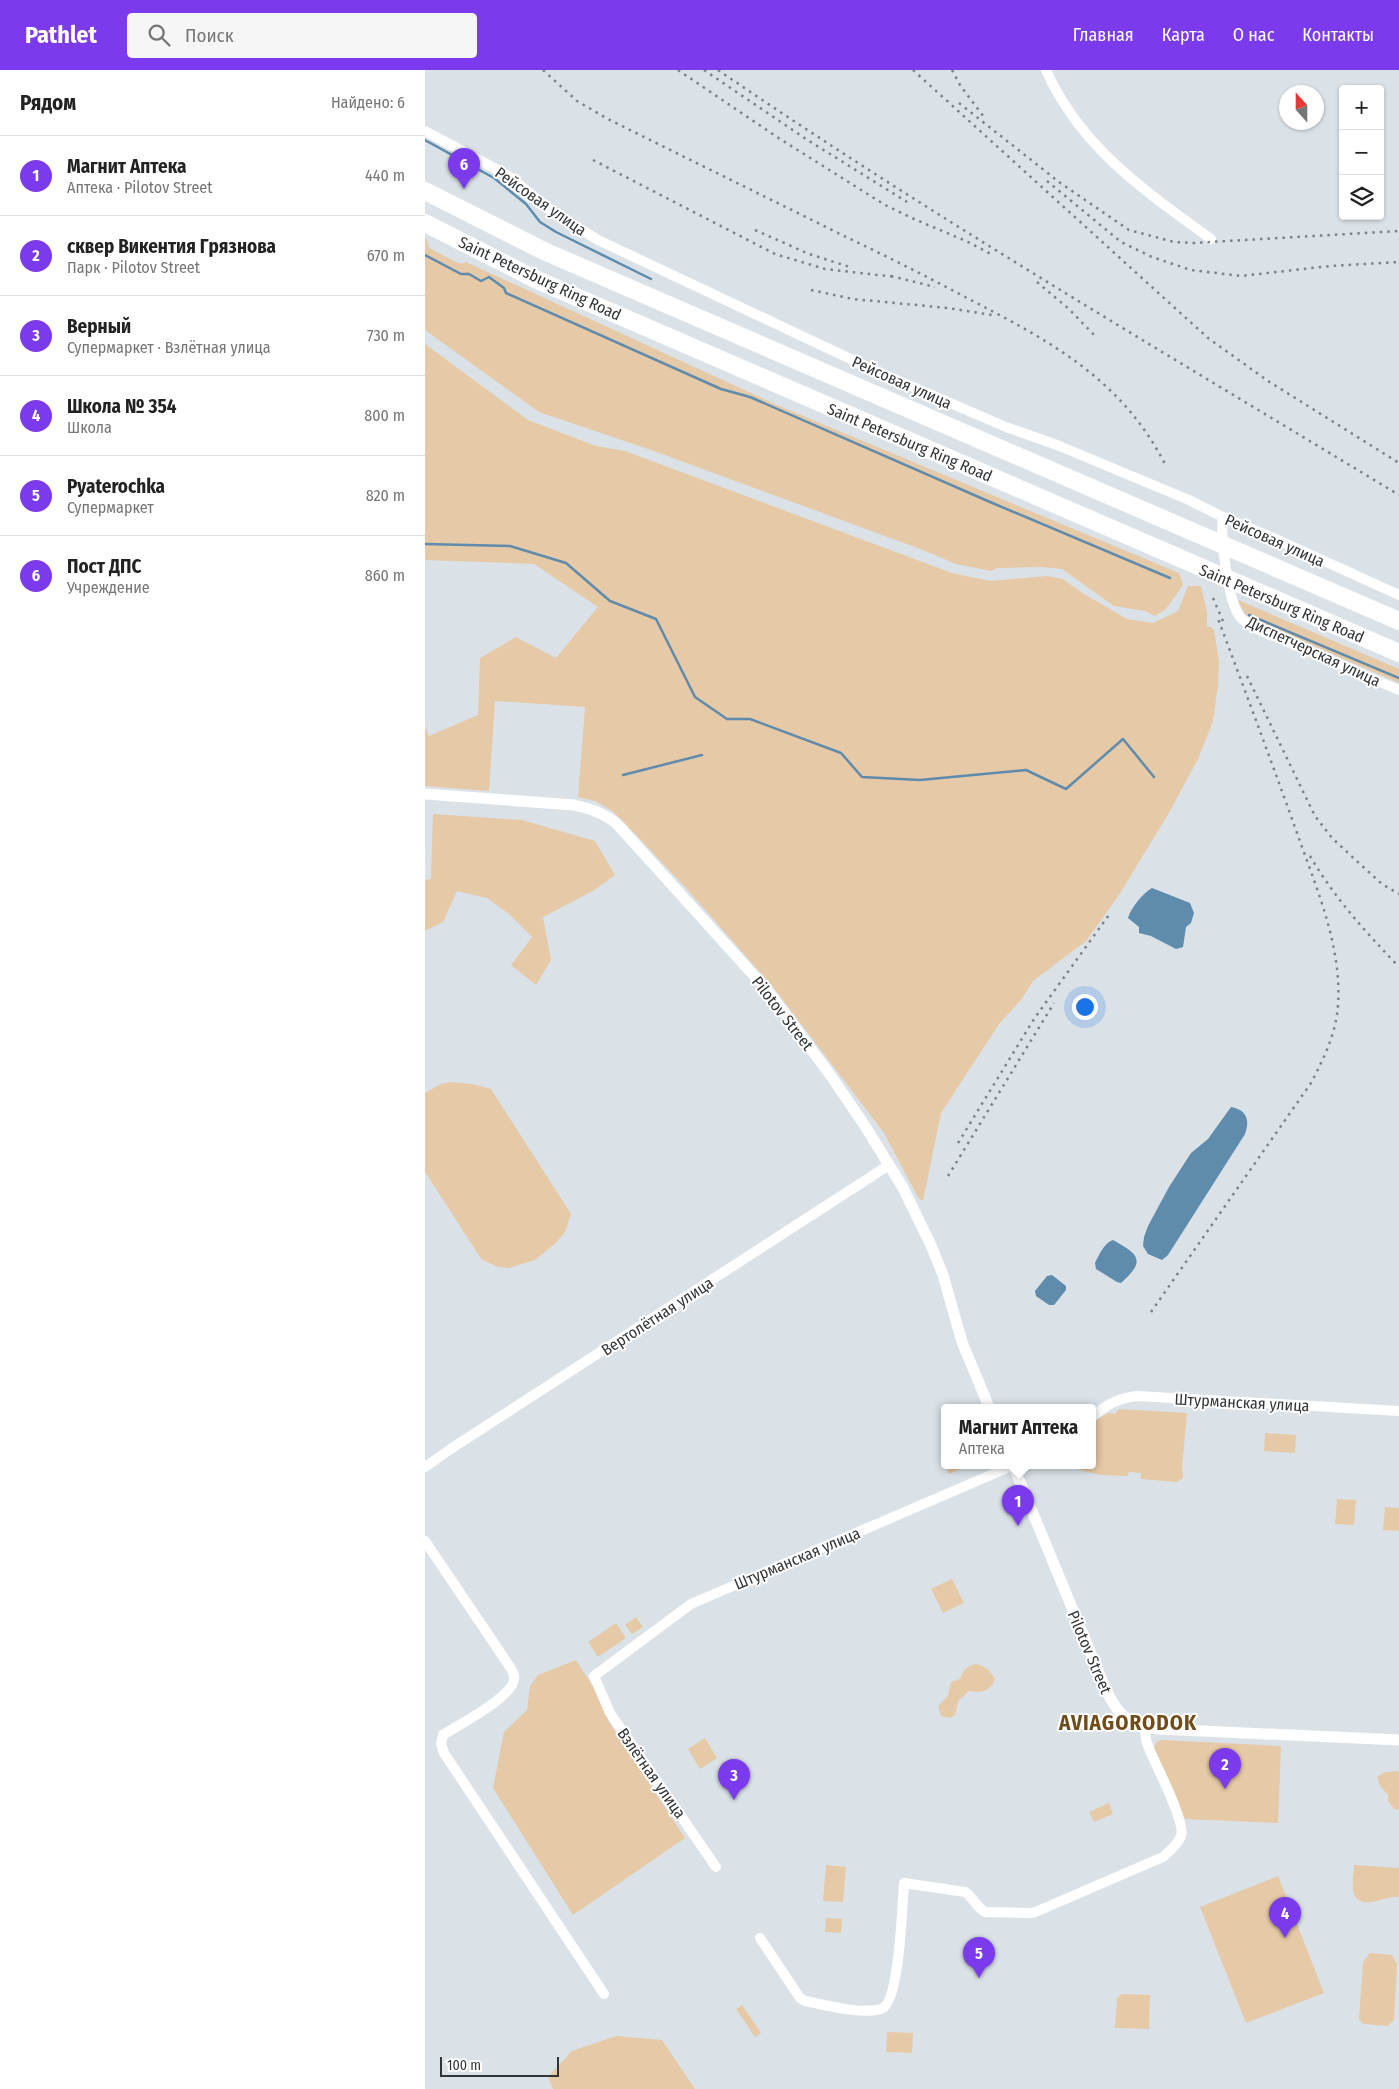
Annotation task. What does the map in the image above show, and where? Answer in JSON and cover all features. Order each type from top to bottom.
[{"type":"highway","name":"Saint Petersburg Ring Road","points":[[425,191],[546,252],[1399,621]]},
{"type":"highway","name":"Saint Petersburg Ring Road","points":[[425,223],[537,280],[1399,653]]},
{"type":"street","points":[[1046,70],[1064,106],[1087,136],[1113,163],[1135,184],[1211,239]]},
{"type":"street","name":"Рейсовая улица","points":[[425,131],[507,175],[553,212],[598,240],[876,371],[1006,427],[1057,445],[1189,500],[1399,596]]},
{"type":"street","name":"Диспетчерская улица","points":[[1223,517],[1221,528],[1233,603],[1240,616],[1246,622],[1269,634],[1399,690]]},
{"type":"street","name":"Pilotov Street","points":[[425,794],[574,805],[593,809],[607,816],[680,892],[767,991],[831,1076],[889,1165],[910,1200],[943,1274],[962,1342],[988,1404]]},
{"type":"street","name":"Вертолётная улица","points":[[425,1467],[451,1448],[889,1165]]},
{"type":"street","name":"Штурманская улица","points":[[1096,1414],[1109,1403],[1137,1396],[1399,1411]]},
{"type":"street","name":"Штурманская улица","points":[[595,1676],[691,1604],[1004,1469]]},
{"type":"street","name":"Pilotov Street","points":[[1015,1469],[1112,1703],[1126,1719],[1145,1727],[1399,1740]]},
{"type":"street","points":[[425,1541],[513,1672],[514,1680],[511,1687],[502,1697],[443,1735],[441,1744],[444,1753],[604,1994]]},
{"type":"street","name":"Взлётная улица","points":[[595,1676],[610,1713],[715,1867]]},
{"type":"street","points":[[760,1938],[800,1998],[805,2001],[867,2011],[883,2009],[889,2002],[896,1980],[904,1884],[965,1892],[985,1912],[1033,1913],[1163,1857],[1181,1837],[1181,1822],[1150,1752],[1146,1740],[1145,1727]]},
{"type":"shaded area","points":[[425,238],[429,248],[460,264],[466,262],[779,406],[1179,573],[1183,585],[1166,609],[1155,616],[1145,611],[1114,606],[1062,569],[1040,567],[997,568],[991,571],[956,564],[923,550],[651,450],[539,412],[425,330]]},
{"type":"shaded area","points":[[425,344],[528,420],[596,446],[625,451],[952,573],[990,581],[1047,576],[1063,579],[1084,594],[1127,619],[1153,623],[1178,611],[1188,586],[1201,586],[1207,612],[1207,627],[1211,627],[1214,630],[1219,661],[1213,721],[1198,759],[1170,811],[1119,895],[1086,941],[1033,981],[1021,1000],[999,1024],[941,1113],[923,1201],[919,1199],[884,1133],[773,987],[685,887],[622,820],[611,810],[595,801],[578,797],[585,707],[495,701],[489,791],[425,786],[425,727],[429,736],[478,715],[480,658],[516,637],[556,658],[598,607],[534,564],[425,560]]},
{"type":"shaded area","points":[[1238,600],[1399,669],[1399,683],[1253,620],[1245,614]]},
{"type":"shaded area","points":[[433,814],[522,820],[595,841],[615,875],[593,891],[543,917],[551,960],[536,985],[511,965],[532,937],[510,915],[487,898],[457,891],[443,922],[425,931],[425,880],[431,879]]},
{"type":"shaded area","points":[[450,1082],[472,1084],[491,1089],[571,1214],[565,1232],[556,1243],[535,1260],[509,1268],[498,1267],[482,1260],[425,1172],[425,1093],[441,1084]]},
{"type":"shaded area","points":[[1119,1409],[1187,1413],[1182,1467],[1183,1478],[1177,1482],[1141,1479],[1141,1473],[1129,1472],[1128,1476],[1101,1475],[1076,1469],[1096,1469],[1096,1420],[1108,1413],[1115,1414]]},
{"type":"shaded area","points":[[1265,1433],[1296,1435],[1295,1453],[1264,1451]]},
{"type":"shaded area","points":[[947,1469],[961,1469],[949,1474]]},
{"type":"shaded area","points":[[1337,1499],[1356,1500],[1354,1525],[1335,1524]]},
{"type":"shaded area","points":[[1385,1507],[1399,1508],[1399,1531],[1383,1530]]},
{"type":"shaded area","points":[[952,1579],[964,1603],[943,1613],[931,1589]]},
{"type":"shaded area","points":[[636,1617],[643,1627],[632,1634],[625,1625]]},
{"type":"shaded area","points":[[616,1623],[626,1638],[598,1657],[588,1642]]},
{"type":"shaded area","points":[[576,1660],[597,1693],[609,1722],[685,1838],[573,1915],[493,1788],[504,1732],[527,1710],[530,1686],[538,1675]]},
{"type":"shaded area","points":[[975,1664],[984,1667],[995,1679],[991,1687],[985,1691],[968,1691],[958,1701],[955,1715],[950,1718],[941,1716],[938,1706],[948,1696],[951,1682],[960,1679],[965,1669]]},
{"type":"shaded area","points":[[705,1738],[717,1758],[700,1769],[688,1749]]},
{"type":"shaded area","points":[[1160,1740],[1281,1746],[1278,1823],[1185,1819],[1154,1750],[1155,1744]]},
{"type":"shaded area","points":[[1399,1771],[1399,1809],[1395,1810],[1388,1801],[1388,1795],[1380,1786],[1377,1777],[1385,1772]]},
{"type":"shaded area","points":[[1109,1803],[1113,1814],[1094,1822],[1089,1812]]},
{"type":"shaded area","points":[[826,1865],[846,1867],[843,1902],[823,1901]]},
{"type":"shaded area","points":[[1354,1865],[1399,1868],[1399,1897],[1372,1902],[1359,1900],[1353,1891]]},
{"type":"shaded area","points":[[1278,1876],[1324,1993],[1246,2023],[1200,1907]]},
{"type":"shaded area","points":[[826,1918],[842,1919],[841,1933],[825,1932]]},
{"type":"shaded area","points":[[1370,1953],[1392,1955],[1397,1964],[1394,2020],[1388,2026],[1363,2024],[1359,2019],[1363,1962]]},
{"type":"shaded area","points":[[1122,1994],[1150,1995],[1149,2029],[1115,2028],[1117,1998]]},
{"type":"shaded area","points":[[742,2005],[761,2033],[755,2037],[736,2009]]},
{"type":"shaded area","points":[[887,2032],[913,2033],[912,2053],[886,2052]]},
{"type":"shaded area","points":[[616,2036],[662,2040],[695,2089],[553,2089],[548,2077],[572,2051]]},
{"type":"water","points":[[1152,888],[1190,903],[1194,913],[1191,923],[1186,927],[1183,947],[1176,949],[1151,936],[1139,933],[1139,927],[1128,918],[1137,901]]},
{"type":"water","points":[[1231,1107],[1241,1111],[1246,1116],[1245,1134],[1168,1255],[1162,1260],[1148,1254],[1143,1246],[1144,1237],[1169,1187],[1191,1153],[1208,1139]]},
{"type":"water","points":[[1113,1240],[1128,1249],[1136,1258],[1134,1269],[1121,1283],[1096,1269],[1095,1263],[1104,1246]]},
{"type":"water","points":[[1052,1275],[1066,1286],[1066,1290],[1054,1305],[1049,1305],[1036,1296],[1035,1291],[1047,1276]]},
{"type":"waterway","points":[[425,140],[494,178],[526,204],[540,222],[556,232],[651,279]]},
{"type":"waterway","points":[[425,255],[461,274],[469,274],[481,281],[489,277],[504,288],[506,293],[721,389],[750,397],[1170,578]]},
{"type":"waterway","points":[[425,544],[510,546],[566,563],[610,601],[656,619],[695,697],[727,719],[750,719],[841,753],[862,777],[920,780],[1026,770],[1066,789],[1123,739],[1154,777]]},
{"type":"waterway","points":[[1249,615],[1399,678]]},
{"type":"waterway","points":[[623,775],[702,755]]},
{"type":"railway","points":[[543,70],[577,101],[608,119],[921,274],[998,314],[1055,347],[1106,386],[1128,409],[1148,436],[1166,466]]},
{"type":"railway","points":[[678,70],[777,137],[885,205],[991,254]]},
{"type":"railway","points":[[704,70],[806,139],[907,202]]},
{"type":"railway","points":[[718,70],[885,181],[1399,495]]},
{"type":"railway","points":[[913,70],[1208,338],[1268,381],[1399,463]]},
{"type":"railway","points":[[952,70],[960,85],[984,117]]},
{"type":"railway","points":[[959,103],[1059,182],[1129,230],[1174,242],[1193,243],[1399,231]]},
{"type":"railway","points":[[593,160],[775,254],[825,269],[896,277]]},
{"type":"railway","points":[[1047,181],[1121,242],[1152,257],[1191,270],[1241,276],[1330,266],[1399,262]]},
{"type":"railway","points":[[755,230],[809,254],[850,267]]},
{"type":"railway","points":[[891,276],[935,287]]},
{"type":"railway","points":[[1037,282],[1069,309],[1097,338]]},
{"type":"railway","points":[[811,290],[853,299],[948,308],[992,315]]},
{"type":"railway","points":[[1213,598],[1223,621]]},
{"type":"railway","points":[[1151,1312],[1311,1083],[1325,1055],[1337,1016],[1338,983],[1336,961],[1326,917],[1217,616]]},
{"type":"railway","points":[[1247,676],[1315,816],[1332,838],[1361,865],[1382,884],[1399,894]]},
{"type":"railway","points":[[1310,856],[1340,901],[1399,967]]},
{"type":"railway","points":[[958,1143],[1034,1019],[1111,912]]},
{"type":"railway","points":[[948,1176],[1054,1003]]},
{"type":"place","name":"Пост ДПС","points":[[464,189]]},
{"type":"place","name":"Магнит Аптека","points":[[1018,1526]]},
{"type":"place","name":"сквер Викентия Грязнова","points":[[1225,1789]]},
{"type":"place","name":"Верный","points":[[734,1800]]},
{"type":"place","name":"Школа № 354","points":[[1285,1938]]},
{"type":"place","name":"Pyaterochka","points":[[979,1978]]},
{"type":"district","name":"AVIAGORODOK","points":[[1128,1723]]}]
